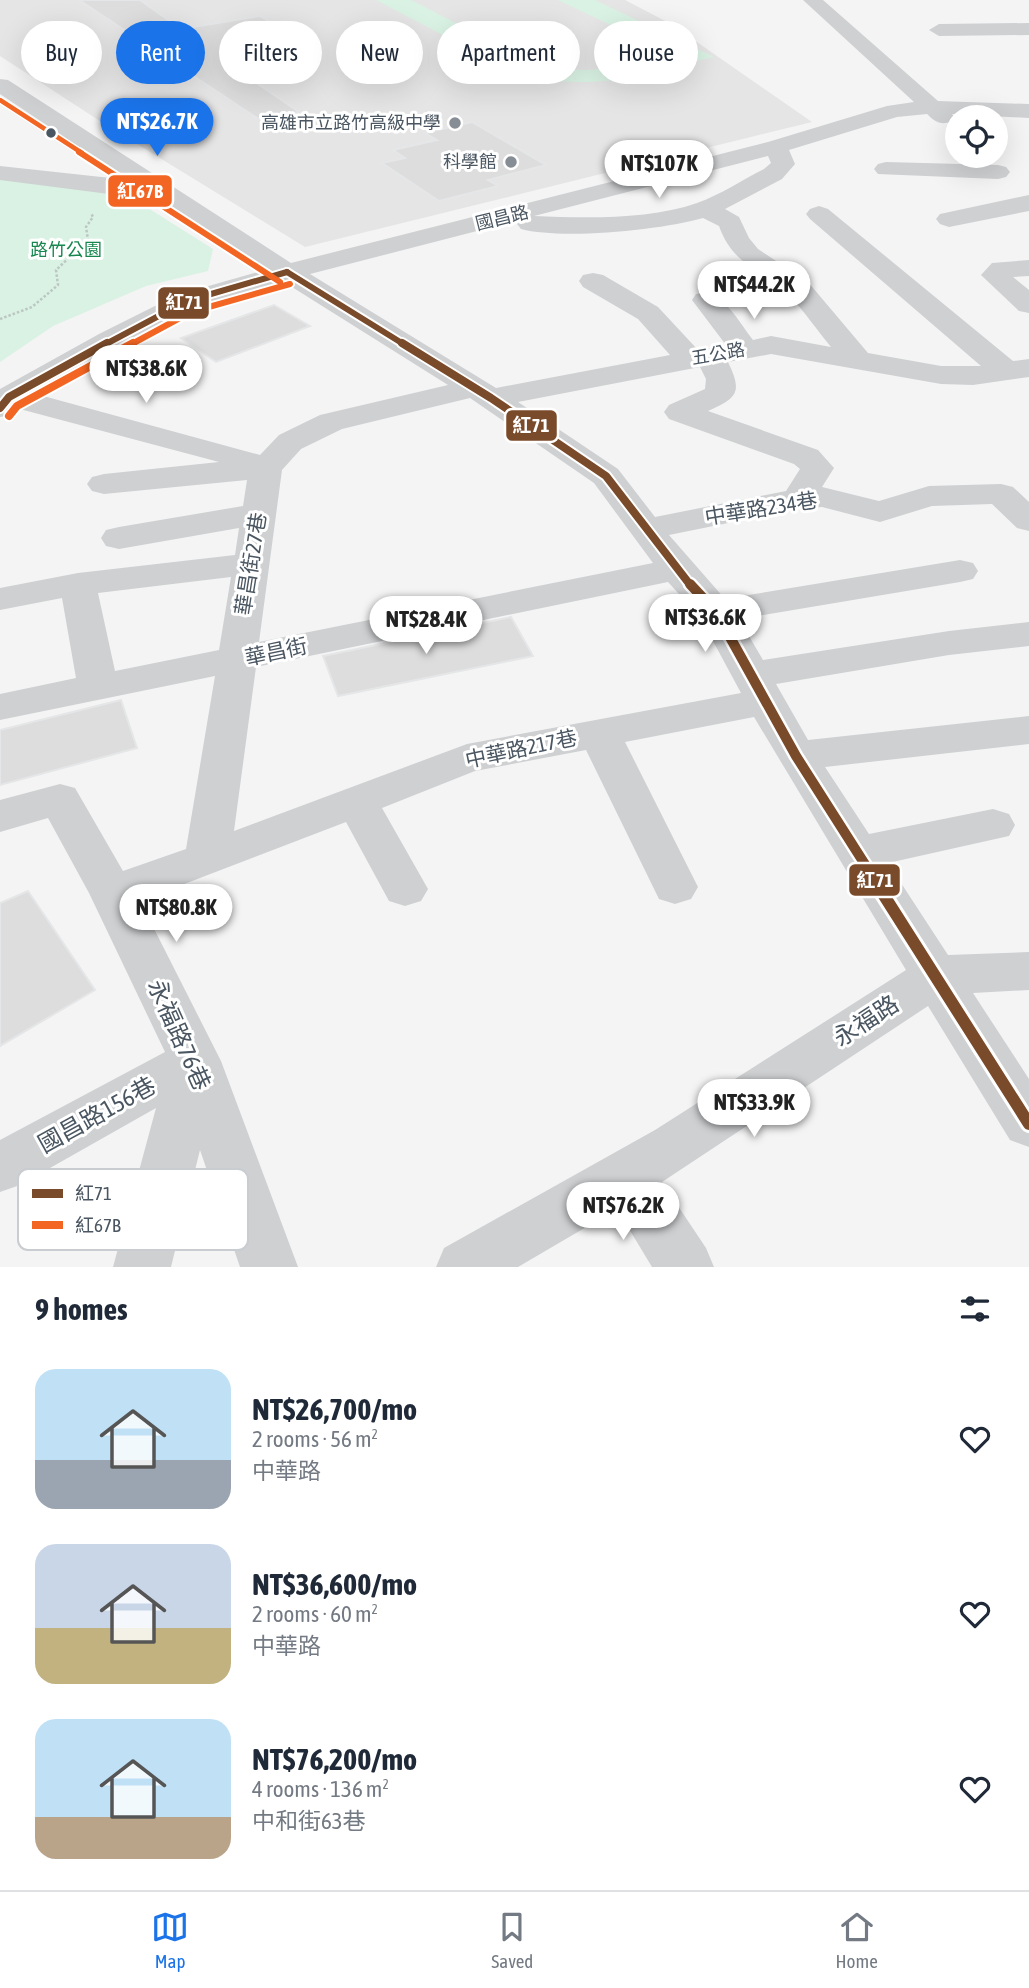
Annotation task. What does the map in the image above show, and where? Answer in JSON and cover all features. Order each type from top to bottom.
[{"type":"street","points":[[812,0],[945,119]]},
{"type":"street","points":[[939,30],[1029,29]]},
{"type":"street","points":[[0,85],[162,188],[287,272],[482,393],[606,476],[676,569],[716,612],[796,756],[937,975],[1029,1125]]},
{"type":"street","name":"國昌路","points":[[5,402],[109,340],[187,301],[287,272],[776,146],[895,111],[933,107],[1029,111]]},
{"type":"street","points":[[482,223],[574,225],[661,220],[705,209],[773,174],[783,164],[776,146]]},
{"type":"street","points":[[886,169],[945,166]]},
{"type":"street","points":[[994,168],[1027,198]]},
{"type":"street","points":[[0,173],[109,187],[162,188]]},
{"type":"street","points":[[949,219],[1027,198]]},
{"type":"street","points":[[705,209],[730,222],[737,240],[750,255],[798,288],[858,360]]},
{"type":"street","points":[[819,214],[1020,374]]},
{"type":"street","points":[[1029,268],[1002,269],[995,275],[1029,305]]},
{"type":"street","points":[[593,281],[648,313],[720,379],[720,394],[680,412],[806,457],[817,468],[799,499]]},
{"type":"street","points":[[706,300],[746,349]]},
{"type":"street","name":"五公路","points":[[266,468],[289,442],[331,422],[482,393],[771,345],[941,375],[1020,374]]},
{"type":"street","points":[[5,402],[227,454],[266,468]]},
{"type":"street","points":[[104,484],[266,468]]},
{"type":"street","name":"華昌街27巷","points":[[236,661],[266,468]]},
{"type":"street","name":"中華路234巷","points":[[647,529],[799,499],[823,497],[880,512],[929,496],[1001,494],[1029,521]]},
{"type":"street","points":[[119,538],[259,514]]},
{"type":"street","points":[[0,599],[78,584],[251,564]]},
{"type":"street","name":"華昌街","points":[[0,708],[676,569]]},
{"type":"street","points":[[716,612],[960,571]]},
{"type":"street","points":[[78,584],[98,688]]},
{"type":"street","name":"中華路217巷","points":[[207,859],[467,758],[599,733],[758,688],[949,643],[1029,634]]},
{"type":"street","points":[[112,892],[207,859],[236,661]]},
{"type":"street","points":[[796,756],[1029,730]]},
{"type":"street","points":[[599,733],[676,887]]},
{"type":"street","name":"永福路76巷","points":[[0,816],[60,799],[112,892],[195,1061],[234,1169]]},
{"type":"street","points":[[356,801],[405,889]]},
{"type":"street","points":[[859,853],[993,825]]},
{"type":"street","points":[[937,975],[1029,971]]},
{"type":"street","name":"永福路","points":[[465,1267],[674,1147],[937,975]]},
{"type":"street","points":[[167,1169],[195,1061]]},
{"type":"street","name":"國昌路156巷","points":[[0,1168],[195,1061]]},
{"type":"street","points":[[626,1175],[685,1267]]},
{"type":"street","name":"永福路76巷","points":[[248,1209],[269,1267]]},
{"type":"street","points":[[142,1267],[146,1250]]},
{"type":"path","points":[[0,319],[21,313],[46,300],[58,285],[56,270],[61,262],[88,240],[84,230],[93,218],[91,214]]},
{"type":"shaded area","name":"高雄市立路竹高級中學","points":[[0,0],[625,0],[665,21],[594,21],[594,84],[698,84],[698,43],[812,122],[305,247],[43,84],[102,84],[102,21],[21,21],[21,70],[0,56]]},
{"type":"green space","points":[[376,0],[411,0],[452,21],[437,21],[437,32],[423,25],[423,21],[416,21]]},
{"type":"green space","points":[[558,0],[595,0],[639,21],[602,21]]},
{"type":"green space","points":[[698,49],[714,57],[698,60]]},
{"type":"green space","points":[[580,70],[594,70],[594,81],[580,82]]},
{"type":"green space","name":"路竹公園","points":[[0,175],[121,191],[213,249],[208,271],[146,286],[53,326],[0,362]]},
{"type":"building","points":[[79,0],[140,0],[170,21],[116,21],[116,25]]},
{"type":"building","points":[[260,16],[268,21],[230,21]]},
{"type":"building","points":[[219,23],[219,84],[258,84],[299,112],[260,120],[205,84],[205,25]]},
{"type":"building","name":"科學館","points":[[472,122],[546,165],[488,180],[498,186],[439,201],[382,163],[405,158],[393,150],[437,140],[425,133]]},
{"type":"building","points":[[274,305],[310,326],[216,362],[181,338]]},
{"type":"building","points":[[511,617],[533,656],[338,696],[323,656]]},
{"type":"building","points":[[121,700],[137,748],[0,785],[0,730]]},
{"type":"building","points":[[28,891],[95,990],[0,1046],[0,903]]},
{"type":"transit line","name":"紅67B","points":[[0,100],[280,282]]},
{"type":"transit line","name":"紅71","points":[[287,272],[491,398],[606,476],[676,569],[716,612],[796,756],[1029,1124]]},
{"type":"transit line","name":"紅71","points":[[0,408],[9,397],[47,375],[187,301],[287,272]]},
{"type":"transit line","name":"紅67B","points":[[9,416],[17,406],[191,312],[290,284]]},
{"type":"place","name":"高雄市立路竹高級中學","points":[[455,123]]},
{"type":"place","name":"科學館","points":[[511,162]]}]
